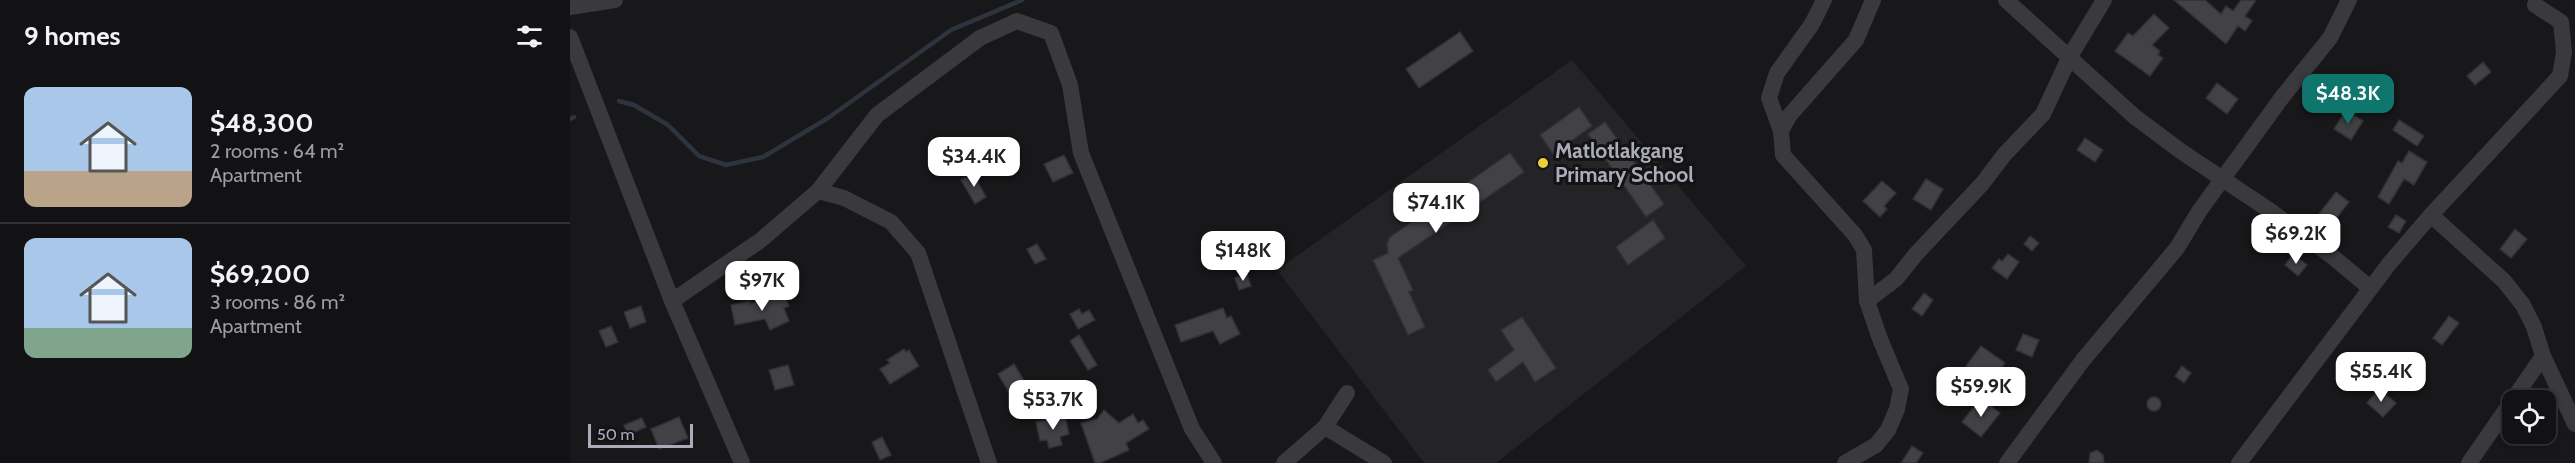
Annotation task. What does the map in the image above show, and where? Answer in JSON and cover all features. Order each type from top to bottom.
[{"type":"street","points":[[570,7],[611,3],[615,0]]},
{"type":"street","points":[[1824,0],[1812,24],[1777,73],[1769,98],[1780,131],[1783,155],[1855,235],[1864,250],[1867,301],[1901,389],[1897,409],[1888,429],[1876,445],[1845,463]]},
{"type":"street","points":[[1780,131],[1789,116],[1856,40],[1873,0]]},
{"type":"street","points":[[2006,0],[2135,117],[2333,257],[2370,288]]},
{"type":"street","points":[[1867,301],[1896,279],[1916,254],[1982,184],[2004,155],[2043,114],[2070,57],[2104,0]]},
{"type":"street","points":[[2007,463],[2083,360],[2176,248],[2200,210],[2283,96],[2330,38],[2349,0]]},
{"type":"street","points":[[2239,463],[2370,288],[2431,214],[2560,76],[2564,51],[2561,22],[2535,5]]},
{"type":"street","points":[[672,302],[761,240],[818,191],[878,115],[980,38],[1017,21],[1051,33],[1070,85],[1081,153],[1192,429],[1214,463]]},
{"type":"street","points":[[570,37],[672,302],[742,463]]},
{"type":"street","points":[[818,191],[844,198],[891,222],[918,253],[989,463]]},
{"type":"street","points":[[2431,214],[2504,282],[2523,305],[2534,327],[2543,356],[2575,424]]},
{"type":"street","points":[[2469,463],[2543,356]]},
{"type":"street","points":[[1284,463],[1325,428],[1347,393]]},
{"type":"street","points":[[1325,428],[1384,463]]},
{"type":"shaded area","name":"Matlotlakgang Primary School","points":[[1572,60],[1746,266],[1496,463],[1424,463],[1277,270]]},
{"type":"building","points":[[2174,0],[2205,0],[2221,14],[2226,6],[2233,11],[2241,0],[2256,0],[2245,16],[2252,21],[2245,31],[2238,26],[2226,44]]},
{"type":"building","points":[[2154,14],[2169,28],[2152,45],[2160,51],[2158,55],[2163,58],[2150,76],[2115,51],[2128,33],[2133,36]]},
{"type":"building","points":[[1460,32],[1473,51],[1419,88],[1406,69]]},
{"type":"building","points":[[2483,62],[2491,72],[2475,85],[2467,76]]},
{"type":"building","points":[[2370,80],[2393,94],[2387,104],[2365,90]]},
{"type":"building","points":[[2217,83],[2238,99],[2227,114],[2206,98]]},
{"type":"building","points":[[1579,107],[1592,126],[1553,154],[1540,135]]},
{"type":"building","points":[[2346,110],[2363,121],[2351,140],[2334,129]]},
{"type":"building","points":[[2399,120],[2424,136],[2417,146],[2393,130]]},
{"type":"building","points":[[1605,122],[1664,204],[1646,217],[1588,134]]},
{"type":"building","points":[[2085,138],[2103,150],[2095,162],[2077,150]]},
{"type":"building","points":[[2409,151],[2427,162],[2414,185],[2404,179],[2389,204],[2378,197],[2398,161],[2402,163]]},
{"type":"building","points":[[1510,153],[1524,172],[1398,258],[1413,290],[1409,292],[1425,327],[1408,335],[1373,260],[1388,253],[1387,244],[1390,237]]},
{"type":"building","points":[[1064,155],[1073,173],[1053,182],[1044,164]]},
{"type":"building","points":[[973,173],[986,197],[975,204],[961,180]]},
{"type":"building","points":[[1926,179],[1943,189],[1931,210],[1913,199]]},
{"type":"building","points":[[1882,181],[1896,193],[1884,206],[1887,209],[1880,217],[1863,201]]},
{"type":"building","points":[[2336,192],[2349,202],[2328,229],[2315,219]]},
{"type":"building","points":[[2396,215],[2406,221],[2399,233],[2388,227]]},
{"type":"building","points":[[1653,220],[1665,238],[1628,265],[1616,247]]},
{"type":"building","points":[[2515,229],[2527,239],[2511,258],[2500,249]]},
{"type":"building","points":[[2030,236],[2039,243],[2032,251],[2024,244]]},
{"type":"building","points":[[1037,244],[1046,259],[1035,264],[1027,249]]},
{"type":"building","points":[[2008,254],[2019,262],[2007,279],[1992,268],[1999,259],[2002,261]]},
{"type":"building","points":[[2293,254],[2307,265],[2298,276],[2285,265]]},
{"type":"building","points":[[1247,274],[1251,286],[1239,290],[1235,278]]},
{"type":"building","points":[[1924,293],[1933,300],[1922,316],[1912,309]]},
{"type":"building","points":[[774,295],[776,298],[784,295],[789,306],[784,308],[789,321],[770,330],[765,319],[735,325],[731,305],[750,301],[750,304]]},
{"type":"building","points":[[641,306],[646,322],[630,328],[624,312]]},
{"type":"building","points":[[1223,308],[1227,318],[1231,316],[1240,334],[1220,344],[1213,331],[1181,342],[1175,325]]},
{"type":"building","points":[[1079,309],[1082,314],[1089,310],[1095,320],[1078,329],[1070,314]]},
{"type":"building","points":[[2449,316],[2459,323],[2442,345],[2433,338]]},
{"type":"building","points":[[1522,317],[1556,368],[1535,382],[1523,362],[1496,382],[1488,370],[1514,350],[1501,330]]},
{"type":"building","points":[[611,326],[618,342],[606,347],[599,331]]},
{"type":"building","points":[[2023,334],[2039,340],[2032,357],[2016,350]]},
{"type":"building","points":[[1079,335],[1097,365],[1088,370],[1070,341]]},
{"type":"building","points":[[1981,346],[2005,363],[1990,384],[1966,366]]},
{"type":"building","points":[[904,349],[906,352],[909,350],[919,366],[890,384],[880,369],[890,363],[887,360]]},
{"type":"building","points":[[1014,364],[1028,387],[1012,397],[998,374]]},
{"type":"building","points":[[788,365],[794,385],[775,390],[769,370]]},
{"type":"building","points":[[2182,366],[2191,373],[2184,383],[2175,376]]},
{"type":"building","points":[[2379,389],[2396,403],[2383,417],[2367,403]]},
{"type":"building","points":[[2151,397],[2157,397],[2161,404],[2157,411],[2151,411],[2147,407],[2147,401]]},
{"type":"building","points":[[1981,398],[2000,413],[1981,437],[1962,422]]},
{"type":"building","points":[[1104,410],[1119,423],[1133,414],[1138,423],[1143,420],[1149,429],[1126,443],[1129,450],[1095,463],[1081,423],[1097,419]]},
{"type":"building","points":[[1065,416],[1069,434],[1060,437],[1062,445],[1049,448],[1047,440],[1040,441],[1036,422]]},
{"type":"building","points":[[679,417],[688,438],[659,449],[651,429]]},
{"type":"building","points":[[642,418],[646,427],[628,435],[624,425]]},
{"type":"building","points":[[882,437],[891,455],[880,460],[872,442]]},
{"type":"building","points":[[1912,446],[1923,453],[1916,463],[1901,463]]},
{"type":"building","points":[[2097,450],[2103,455],[2104,463],[2089,463],[2090,453]]},
{"type":"waterway","points":[[619,101],[634,105],[668,125],[699,156],[726,165],[763,157],[828,118],[951,30],[1022,0]]},
{"type":"waterway","points":[[570,119],[574,117]]},
{"type":"place","name":"Matlotlakgang Primary School","points":[[1543,163]]}]
